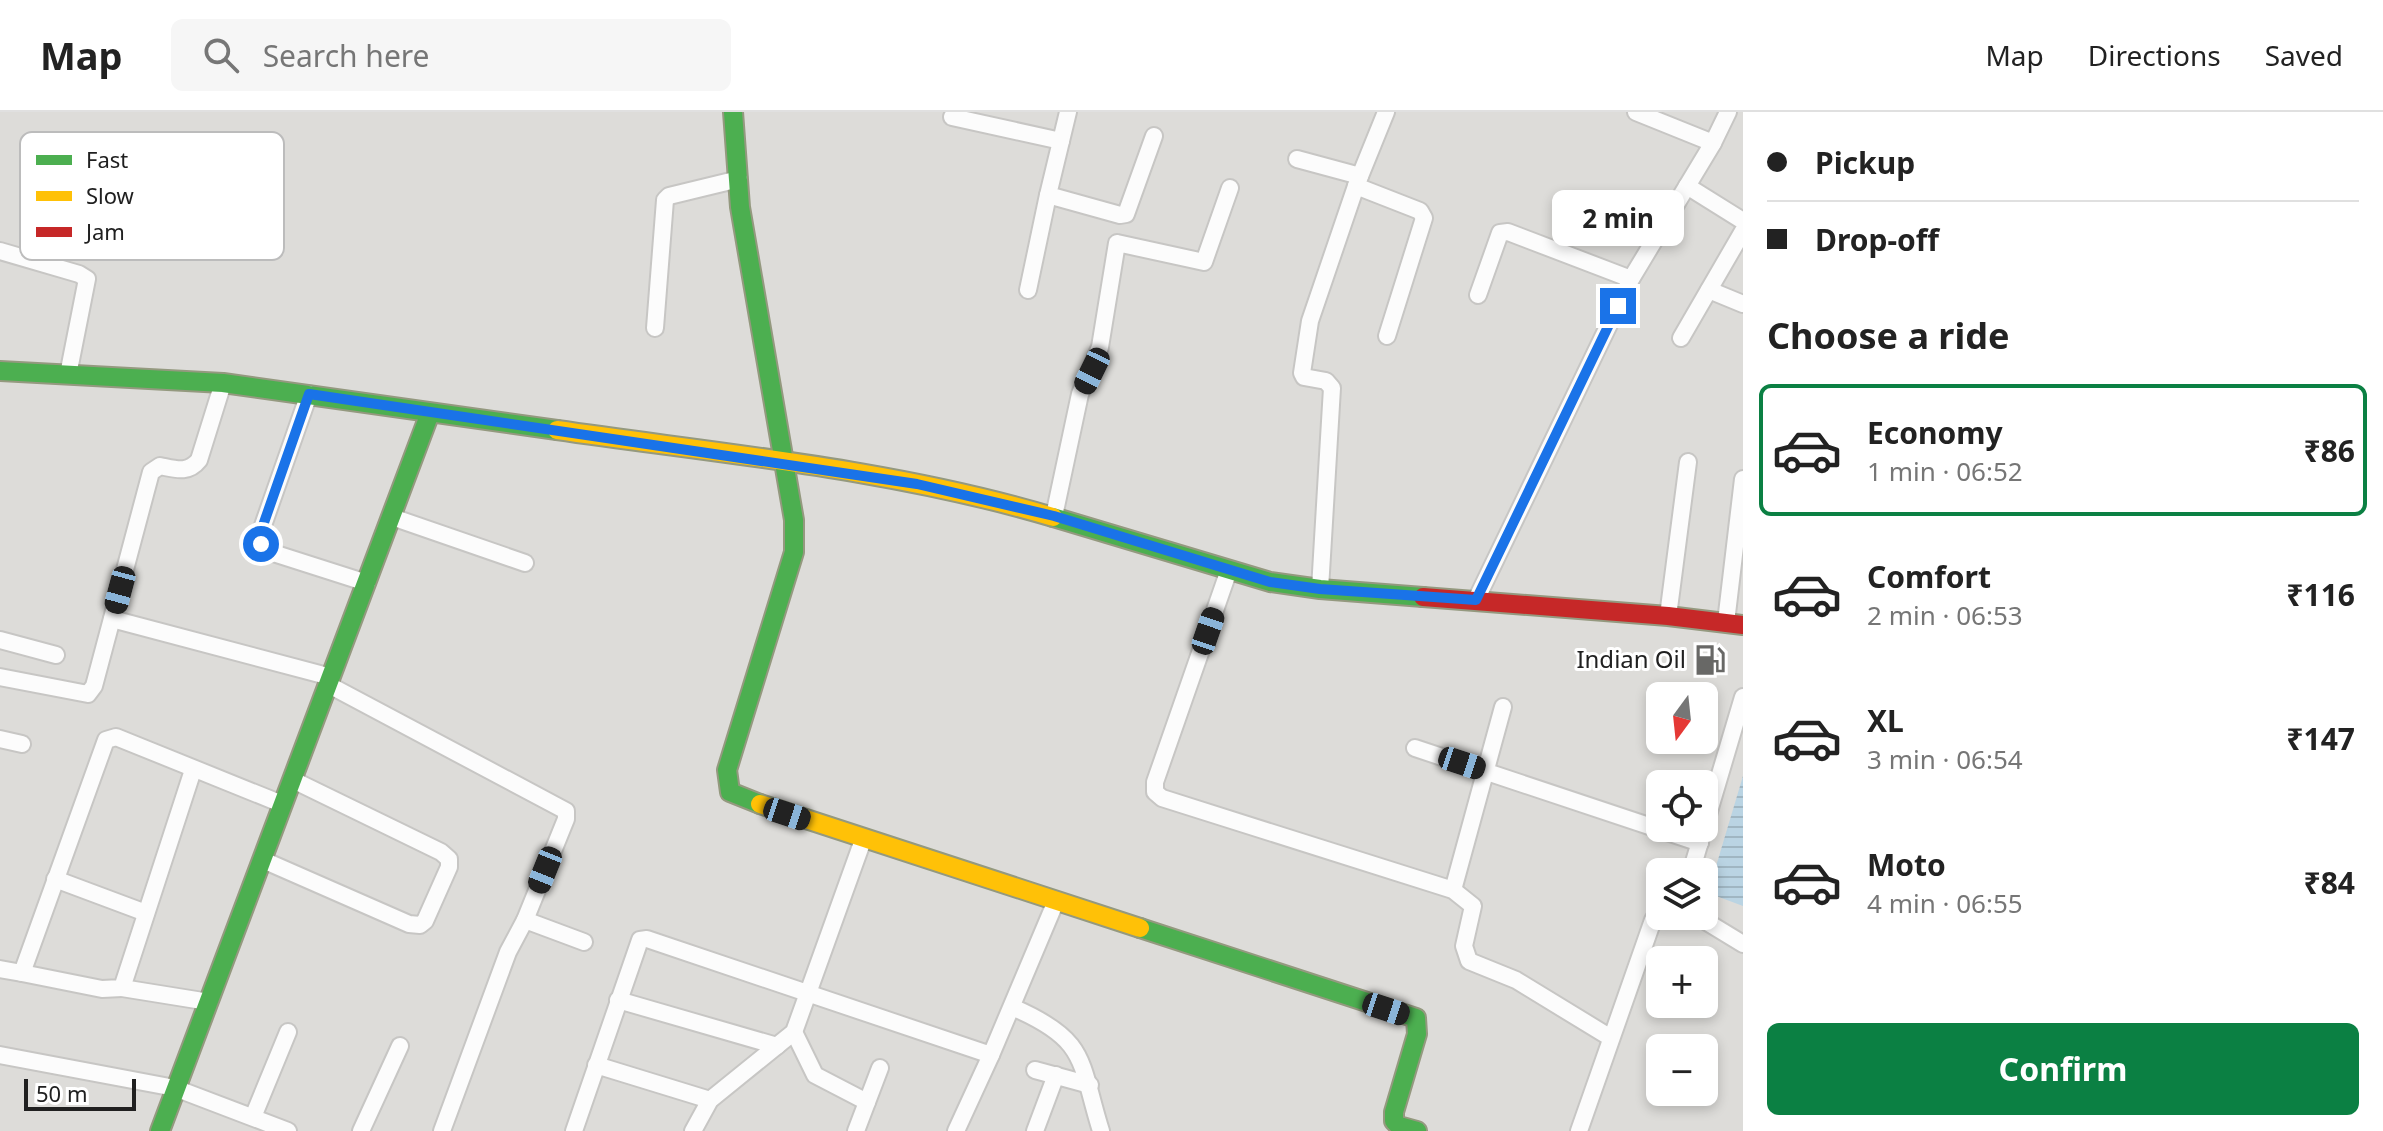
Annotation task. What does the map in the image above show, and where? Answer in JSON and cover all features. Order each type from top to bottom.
[{"type":"main road","points":[[733,112],[740,207],[794,520],[794,552],[727,770],[728,786],[737,797],[863,840],[1416,1018],[1417,1034],[1394,1121],[1399,1126],[1417,1131]]},
{"type":"main road","points":[[0,371],[223,383],[917,484],[1054,516],[1270,582],[1320,589],[1668,616],[1734,624]]},
{"type":"main road","points":[[160,1131],[430,413]]},
{"type":"street","points":[[1028,290],[1068,112]]},
{"type":"street","points":[[1320,589],[1332,388],[1326,381],[1304,377],[1302,373],[1310,321],[1358,181],[1386,112]]},
{"type":"street","points":[[1636,112],[1713,143]]},
{"type":"street","points":[[1476,600],[1631,279],[1713,143],[1728,112]]},
{"type":"street","points":[[952,117],[1061,141]]},
{"type":"street","points":[[1048,195],[1126,214],[1154,136]]},
{"type":"street","points":[[1297,159],[1358,181],[1420,211],[1424,218],[1387,336]]},
{"type":"street","points":[[655,328],[665,200],[669,196],[739,179]]},
{"type":"street","points":[[1687,186],[1743,221]]},
{"type":"street","points":[[1054,516],[1080,394],[1100,347],[1117,243],[1204,262],[1230,188]]},
{"type":"street","points":[[1681,338],[1743,231]]},
{"type":"street","points":[[1478,295],[1500,233],[1508,232],[1631,279]]},
{"type":"street","points":[[0,251],[20,257]]},
{"type":"street","points":[[31,260],[87,279],[68,375]]},
{"type":"street","points":[[1709,290],[1743,304]]},
{"type":"street","points":[[0,677],[88,694],[94,686],[151,472],[160,466],[184,470],[199,460],[223,383]]},
{"type":"street","points":[[309,394],[260,534],[261,544],[270,552],[367,583]]},
{"type":"street","points":[[1668,616],[1688,462]]},
{"type":"street","points":[[1734,624],[1743,479]]},
{"type":"street","points":[[392,517],[525,563]]},
{"type":"street","points":[[1229,570],[1155,782],[1155,792],[1162,798],[1453,890],[1473,906],[1464,946],[1469,961],[1516,980],[1611,1038]]},
{"type":"street","points":[[112,619],[330,681],[566,811],[566,819],[525,920],[508,952],[442,1131]]},
{"type":"street","points":[[0,640],[56,655]]},
{"type":"street","points":[[1695,858],[1743,697]]},
{"type":"street","points":[[1453,890],[1503,707]]},
{"type":"street","points":[[22,973],[106,740],[116,737],[282,804]]},
{"type":"street","points":[[0,739],[22,744]]},
{"type":"street","points":[[1415,748],[1700,843]]},
{"type":"street","points":[[122,988],[193,770]]},
{"type":"street","points":[[263,860],[409,924],[420,925],[425,921],[449,867],[449,859],[441,852],[293,780]]},
{"type":"street","points":[[693,1131],[710,1100],[794,1032],[863,840]]},
{"type":"street","points":[[55,879],[146,913]]},
{"type":"street","points":[[956,1131],[1056,901]]},
{"type":"street","points":[[525,920],[584,942]]},
{"type":"street","points":[[1718,929],[1743,944]]},
{"type":"street","points":[[1579,1131],[1649,930]]},
{"type":"street","points":[[574,1131],[640,940],[647,939],[991,1055]]},
{"type":"street","points":[[0,969],[102,989],[122,988],[209,1002]]},
{"type":"street","points":[[618,1000],[777,1046]]},
{"type":"street","points":[[1012,1007],[1045,1021],[1079,1055],[1101,1131]]},
{"type":"street","points":[[253,1117],[288,1032]]},
{"type":"street","points":[[794,1032],[815,1075],[867,1102]]},
{"type":"street","points":[[361,1131],[400,1046]]},
{"type":"street","points":[[0,1055],[175,1088],[278,1129]]},
{"type":"street","points":[[596,1065],[710,1100]]},
{"type":"street","points":[[856,1131],[880,1068]]},
{"type":"street","points":[[1035,1070],[1090,1085]]},
{"type":"street","points":[[1035,1131],[1056,1075]]},
{"type":"shaded area","points":[[0,112],[1743,112],[1743,1131],[0,1131]]},
{"type":"water","points":[[1743,776],[1743,906],[1718,897],[1718,860]]},
{"type":"traffic: fast","points":[[733,112],[740,207],[794,520],[794,552],[727,770],[730,792],[760,804]]},
{"type":"traffic: fast","points":[[0,371],[223,383],[557,430]]},
{"type":"traffic: fast","points":[[160,1131],[430,413]]},
{"type":"traffic: fast","points":[[1053,517],[1270,582],[1423,597]]},
{"type":"traffic: fast","points":[[1140,928],[1416,1018],[1417,1034],[1394,1121],[1399,1126],[1417,1131]]},
{"type":"traffic: slow","points":[[557,430],[870,475],[993,500],[1053,517]]},
{"type":"traffic: slow","points":[[760,804],[1140,928]]},
{"type":"traffic: jam","points":[[1423,597],[1668,616],[1743,625]]},
{"type":"place","name":"Indian Oil","points":[[1710,660]]},
{"type":"route","points":[[261,544],[260,534],[309,394],[917,484],[1054,516],[1270,582],[1320,589],[1476,600],[1618,306]]}]
